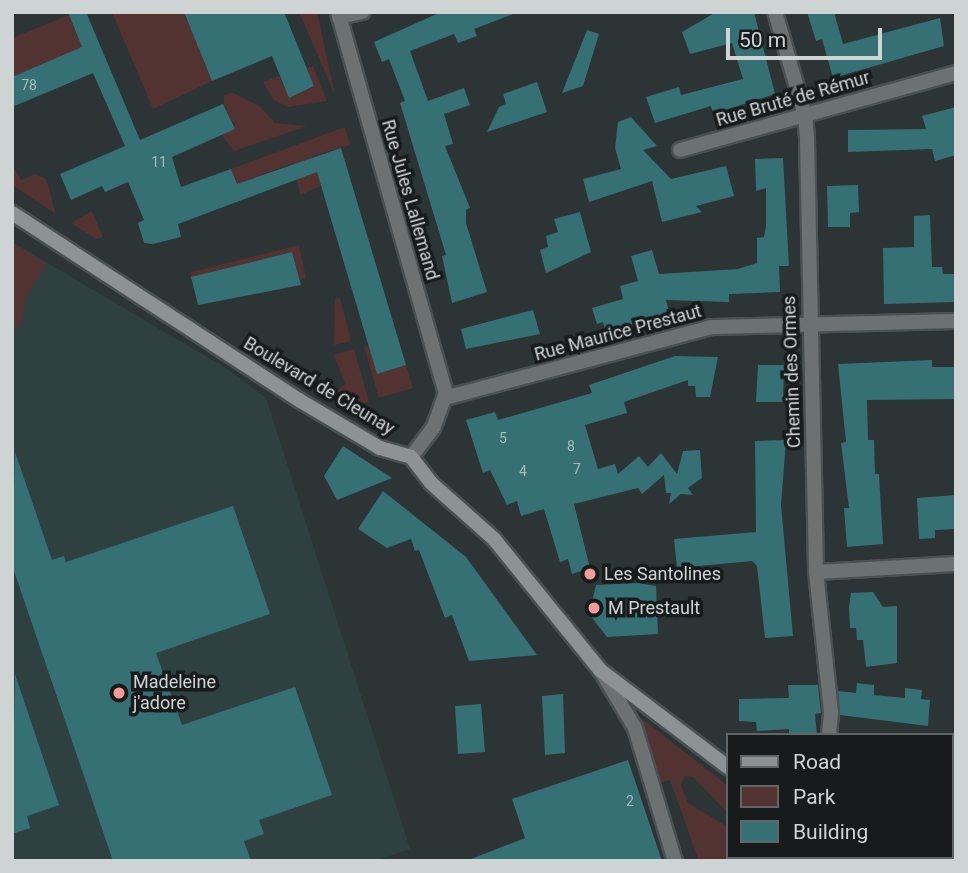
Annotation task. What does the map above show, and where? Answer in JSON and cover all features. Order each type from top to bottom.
[{"type":"main road","name":"Boulevard de Cleunay","points":[[12,213],[299,400],[380,448],[411,457]]},
{"type":"main road","points":[[411,457],[431,484],[494,539],[600,670],[726,765]]},
{"type":"street","points":[[339,15],[362,12]]},
{"type":"street","name":"Chemin des Ormes","points":[[775,12],[805,116],[817,572],[831,713],[829,733]]},
{"type":"street","name":"Rue Jules Lallemand","points":[[339,15],[445,398]]},
{"type":"street","name":"Rue Bruté de Rémur","points":[[681,150],[956,73]]},
{"type":"street","name":"Rue Maurice Prestaut","points":[[445,398],[711,327],[956,321]]},
{"type":"street","points":[[411,457],[433,428],[445,398]]},
{"type":"street","points":[[817,572],[956,564]]},
{"type":"street","points":[[600,670],[635,727],[675,861]]},
{"type":"shaded area","points":[[12,242],[229,370],[266,398],[410,849],[375,861],[12,861]]},
{"type":"green space","points":[[112,12],[184,12],[212,81],[153,109]]},
{"type":"green space","points":[[299,12],[317,12],[335,95]]},
{"type":"green space","points":[[69,15],[82,47],[12,77],[12,38]]},
{"type":"green space","points":[[313,66],[327,101],[288,107],[274,100],[263,82],[279,76],[289,97],[314,87],[307,68]]},
{"type":"green space","points":[[233,93],[259,106],[275,123],[307,126],[234,151],[222,136],[237,123],[231,121],[224,105],[224,95]]},
{"type":"green space","points":[[345,127],[350,145],[312,156],[321,186],[300,195],[293,163],[237,184],[231,169]]},
{"type":"green space","points":[[12,165],[21,180],[35,174],[46,179],[56,214],[12,185]]},
{"type":"green space","points":[[92,211],[103,237],[96,239],[71,223]]},
{"type":"green space","points":[[12,242],[47,264],[28,292],[20,325],[12,332]]},
{"type":"green space","points":[[299,245],[306,278],[300,280],[292,252],[191,277],[190,272]]},
{"type":"green space","points":[[340,298],[351,341],[334,345],[335,299]]},
{"type":"green space","points":[[369,345],[406,365],[413,388],[379,398],[364,347]]},
{"type":"green space","points":[[354,349],[369,402],[354,407],[334,394],[345,384],[334,355]]},
{"type":"green space","points":[[641,718],[726,784],[726,811],[693,777],[684,776],[681,785],[688,803],[726,826],[726,859],[762,861],[699,861],[670,780],[659,783]]},
{"type":"building","points":[[68,12],[86,12],[140,140],[223,104],[235,129],[172,157],[181,187],[231,169],[237,184],[341,148],[406,365],[377,374],[317,172],[178,224],[181,237],[153,244],[144,243],[138,223],[144,220],[128,182],[105,192],[102,186],[71,200],[60,174],[125,146],[93,73],[12,107],[12,77],[82,47]]},
{"type":"building","points":[[184,12],[284,12],[314,86],[289,98],[272,56],[212,81]]},
{"type":"building","points":[[441,12],[513,14],[474,29],[477,36],[458,43],[454,34],[410,51],[428,101],[464,88],[470,105],[444,114],[453,144],[445,146],[470,208],[466,210],[466,223],[487,292],[452,303],[442,256],[446,255],[400,103],[405,101],[389,59],[382,62],[374,42]]},
{"type":"building","points":[[716,12],[754,12],[775,94],[713,114],[711,106],[655,123],[646,97],[679,87],[681,95],[743,79],[732,43],[690,54],[682,32]]},
{"type":"building","points":[[807,12],[834,12],[843,44],[940,18],[944,46],[833,78],[822,39],[816,41]]},
{"type":"building","points":[[587,30],[599,34],[583,86],[562,93]]},
{"type":"building","points":[[537,82],[547,112],[487,132],[499,107],[506,104],[503,94]]},
{"type":"building","points":[[956,107],[956,155],[935,161],[932,149],[848,152],[848,130],[926,129],[922,116]]},
{"type":"building","points":[[631,117],[657,146],[643,150],[671,179],[726,166],[734,196],[696,206],[702,212],[662,222],[652,181],[589,202],[583,179],[621,169],[615,148],[618,122]]},
{"type":"building","points":[[783,158],[789,266],[779,266],[780,292],[729,294],[729,302],[666,300],[671,319],[607,336],[603,322],[597,324],[592,308],[623,299],[620,286],[638,281],[631,256],[652,250],[659,274],[738,269],[757,263],[757,238],[764,237],[766,226],[766,188],[756,191],[755,159]]},
{"type":"building","points":[[858,185],[859,212],[850,213],[850,227],[828,227],[827,186]]},
{"type":"building","points":[[580,212],[591,252],[546,273],[540,250],[548,247],[546,236],[558,232],[554,219]]},
{"type":"building","points":[[930,215],[932,267],[942,267],[943,274],[956,274],[956,302],[884,304],[883,248],[914,247],[914,216]]},
{"type":"building","points":[[292,252],[301,285],[198,305],[191,277]]},
{"type":"building","points":[[533,310],[540,334],[466,349],[461,329]]},
{"type":"building","points":[[675,356],[718,357],[710,397],[696,397],[695,386],[688,386],[688,380],[624,402],[627,413],[585,425],[598,469],[615,464],[618,474],[639,456],[648,467],[661,453],[677,474],[683,451],[700,450],[702,478],[688,488],[693,495],[681,494],[669,504],[671,493],[666,493],[664,475],[642,494],[638,488],[574,504],[590,568],[572,574],[568,559],[560,562],[544,509],[521,516],[517,501],[507,505],[490,470],[483,473],[466,420],[495,412],[498,420],[592,393],[589,385]]},
{"type":"building","points":[[932,360],[932,367],[956,367],[956,399],[867,400],[868,440],[874,440],[875,474],[879,474],[883,544],[847,547],[844,508],[849,508],[841,443],[846,442],[838,364]]},
{"type":"building","points":[[758,365],[784,365],[783,402],[756,402]]},
{"type":"building","points":[[786,440],[781,505],[793,636],[765,638],[757,566],[752,561],[677,568],[674,539],[756,532],[755,441]]},
{"type":"building","points":[[343,446],[392,478],[337,500],[324,476]]},
{"type":"building","points":[[15,452],[52,560],[64,556],[66,562],[233,506],[270,614],[156,653],[182,725],[295,687],[332,795],[259,820],[264,834],[244,841],[251,861],[113,861],[12,565]]},
{"type":"building","points":[[383,491],[466,557],[537,655],[469,661],[452,615],[445,618],[419,550],[415,551],[411,539],[387,548],[358,529]]},
{"type":"building","points":[[956,495],[956,529],[935,530],[935,538],[919,539],[917,498]]},
{"type":"building","points":[[638,583],[656,586],[658,634],[607,637],[589,614],[596,585]]},
{"type":"building","points":[[873,592],[883,607],[897,606],[897,663],[866,667],[863,640],[857,640],[856,628],[850,628],[849,607],[851,593]]},
{"type":"building","points":[[15,674],[59,805],[27,816],[30,828],[12,834]]},
{"type":"building","points":[[857,683],[874,685],[874,695],[905,698],[905,688],[922,690],[921,699],[930,700],[928,726],[840,715],[838,691],[856,693]]},
{"type":"building","points":[[788,685],[818,685],[821,713],[815,714],[817,733],[789,733],[789,729],[757,731],[756,722],[739,721],[739,699],[789,698]]},
{"type":"building","points":[[563,694],[565,753],[545,755],[542,696]]},
{"type":"building","points":[[481,704],[485,752],[458,754],[455,706]]},
{"type":"building","points":[[628,760],[662,861],[466,861],[525,838],[512,799]]},
{"type":"place","name":"Les Santolines","points":[[590,574]]},
{"type":"place","name":"M Prestault","points":[[594,608]]},
{"type":"place","name":"Madeleine j'adore","points":[[119,693]]}]
